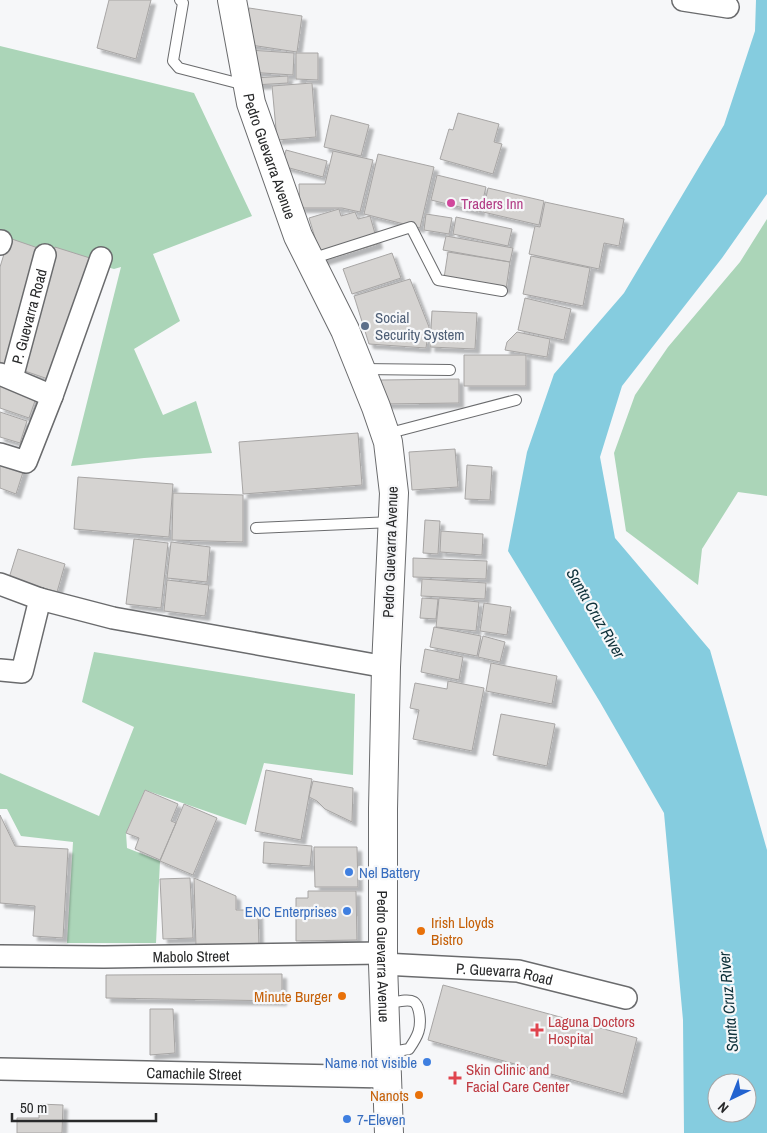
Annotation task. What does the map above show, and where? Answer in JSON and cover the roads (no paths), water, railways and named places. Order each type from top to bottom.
[{"type":"main road","name":"Pedro Guevarra Avenue","points":[[232,0],[251,103],[298,236],[346,330],[388,442],[394,493],[386,667],[383,808],[383,958],[389,1133]]},
{"type":"street","points":[[683,0],[728,7]]},
{"type":"street","name":"P. Guevarra Road","points":[[45,256],[6,376],[52,396]]},
{"type":"street","points":[[0,454],[26,462],[52,396],[101,258]]},
{"type":"street","points":[[0,584],[40,599],[113,618],[386,667]]},
{"type":"street","points":[[0,670],[22,672],[40,599]]},
{"type":"street","name":"Mabolo Street","points":[[0,956],[383,958]]},
{"type":"street","name":"P. Guevarra Road","points":[[383,958],[518,971],[626,998]]},
{"type":"street","name":"Camachile Street","points":[[0,1069],[386,1065]]},
{"type":"lane","points":[[180,0],[183,4],[173,61],[179,68],[248,86]]},
{"type":"lane","points":[[310,260],[411,227],[438,280],[502,291]]},
{"type":"lane","points":[[361,369],[450,370]]},
{"type":"lane","points":[[385,434],[516,400]]},
{"type":"lane","points":[[256,528],[393,522]]},
{"type":"lane","points":[[384,1004],[413,1002],[418,1006],[421,1023],[416,1039],[409,1049],[386,1065]]},
{"type":"water","name":"Santa Cruz River","points":[[756,0],[767,0],[767,194],[722,258],[622,386],[600,457],[615,538],[710,650],[767,850],[767,1133],[684,1133],[683,1020],[664,813],[600,702],[508,551],[527,452],[554,374],[624,293],[724,125],[755,31]]},
{"type":"place","name":"Traders Inn","points":[[451,203]]},
{"type":"place","name":"Social Security System","points":[[365,326]]},
{"type":"place","name":"Nel Battery","points":[[349,872]]},
{"type":"place","name":"ENC Enterprises","points":[[347,911]]},
{"type":"place","name":"Irish Lloyds Bistro","points":[[421,931]]},
{"type":"place","name":"Minute Burger","points":[[342,996]]},
{"type":"place","name":"Laguna Doctors Hospital","points":[[537,1030]]},
{"type":"place","name":"Name not visible","points":[[427,1062]]},
{"type":"place","name":"Skin Clinic and Facial Care Center","points":[[455,1078]]},
{"type":"place","name":"Nanots","points":[[419,1095]]},
{"type":"place","name":"7-Eleven","points":[[347,1119]]}]
